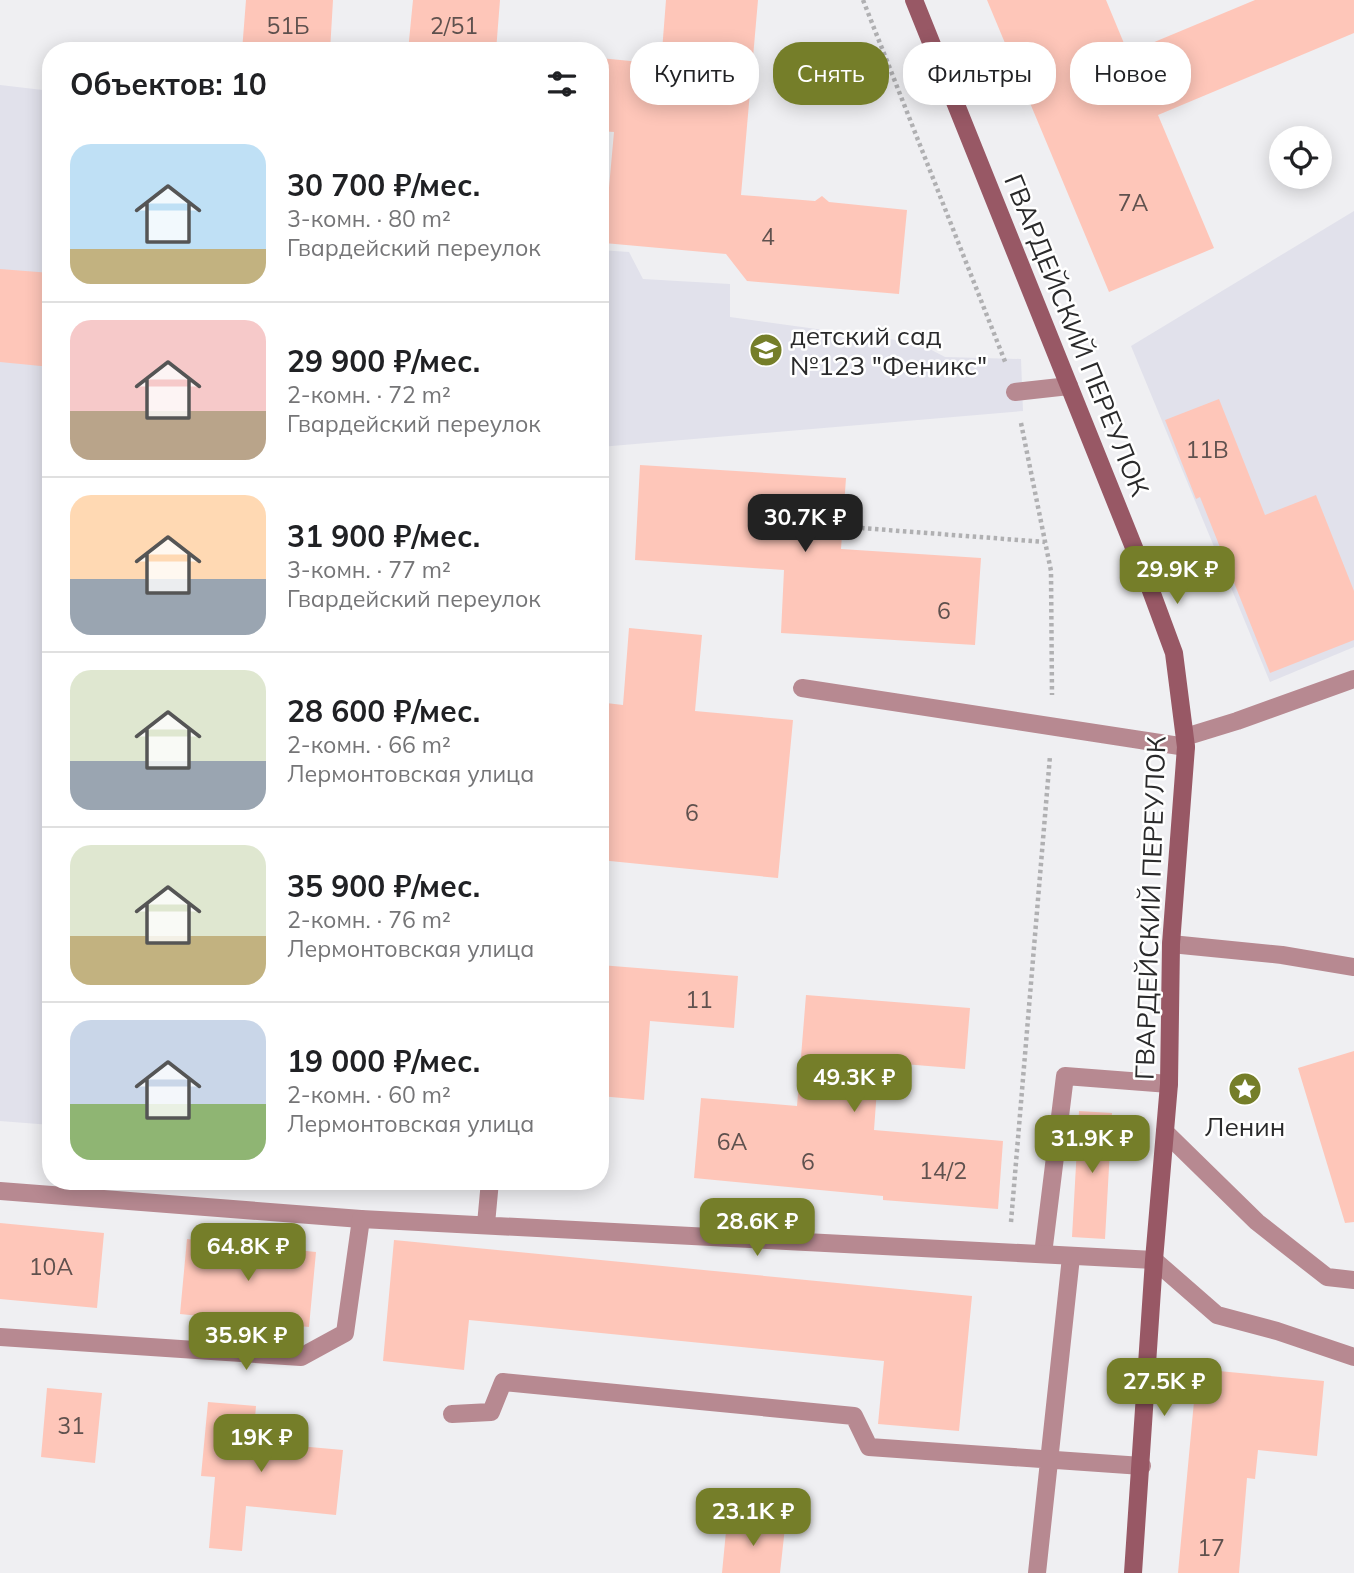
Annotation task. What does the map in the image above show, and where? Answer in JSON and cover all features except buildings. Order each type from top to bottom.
[{"type":"street","name":"ГВАРДЕЙСКИЙ ПЕРЕУЛОК","points":[[914,0],[1174,653],[1185,742],[1171,944],[1169,1083],[1133,1573]]},
{"type":"street","points":[[1015,392],[1069,386]]},
{"type":"street","points":[[802,688],[1052,726],[1185,742],[1354,679]]},
{"type":"street","points":[[1171,944],[1282,955],[1354,967]]},
{"type":"street","points":[[1043,1254],[1065,1076],[1169,1083]]},
{"type":"street","points":[[1165,1132],[1257,1222],[1327,1277],[1354,1280]]},
{"type":"street","points":[[485,1224],[489,1190]]},
{"type":"street","points":[[0,1191],[360,1219],[1154,1260],[1217,1315],[1277,1331],[1354,1357]]},
{"type":"street","points":[[0,1337],[301,1357],[345,1333],[360,1219]]},
{"type":"street","points":[[1037,1573],[1071,1256]]},
{"type":"street","points":[[452,1414],[491,1412],[503,1382],[854,1416],[869,1447],[1142,1465]]},
{"type":"path","points":[[863,0],[1015,392],[1051,571],[1052,726],[1009,1252]]},
{"type":"path","points":[[861,528],[1045,542]]},
{"type":"shaded area","points":[[0,85],[42,90],[42,1124],[0,1121]]},
{"type":"shaded area","points":[[1354,211],[1354,647],[1270,682],[1131,346]]},
{"type":"shaded area","name":"детский сад №123 \"Феникс\"","points":[[609,251],[629,252],[643,279],[730,284],[730,317],[918,343],[945,357],[1021,359],[1023,411],[609,446]]},
{"type":"place","name":"детский сад №123 \"Феникс\"","points":[[766,350]]},
{"type":"place","name":"Ленин","points":[[1245,1089]]}]
